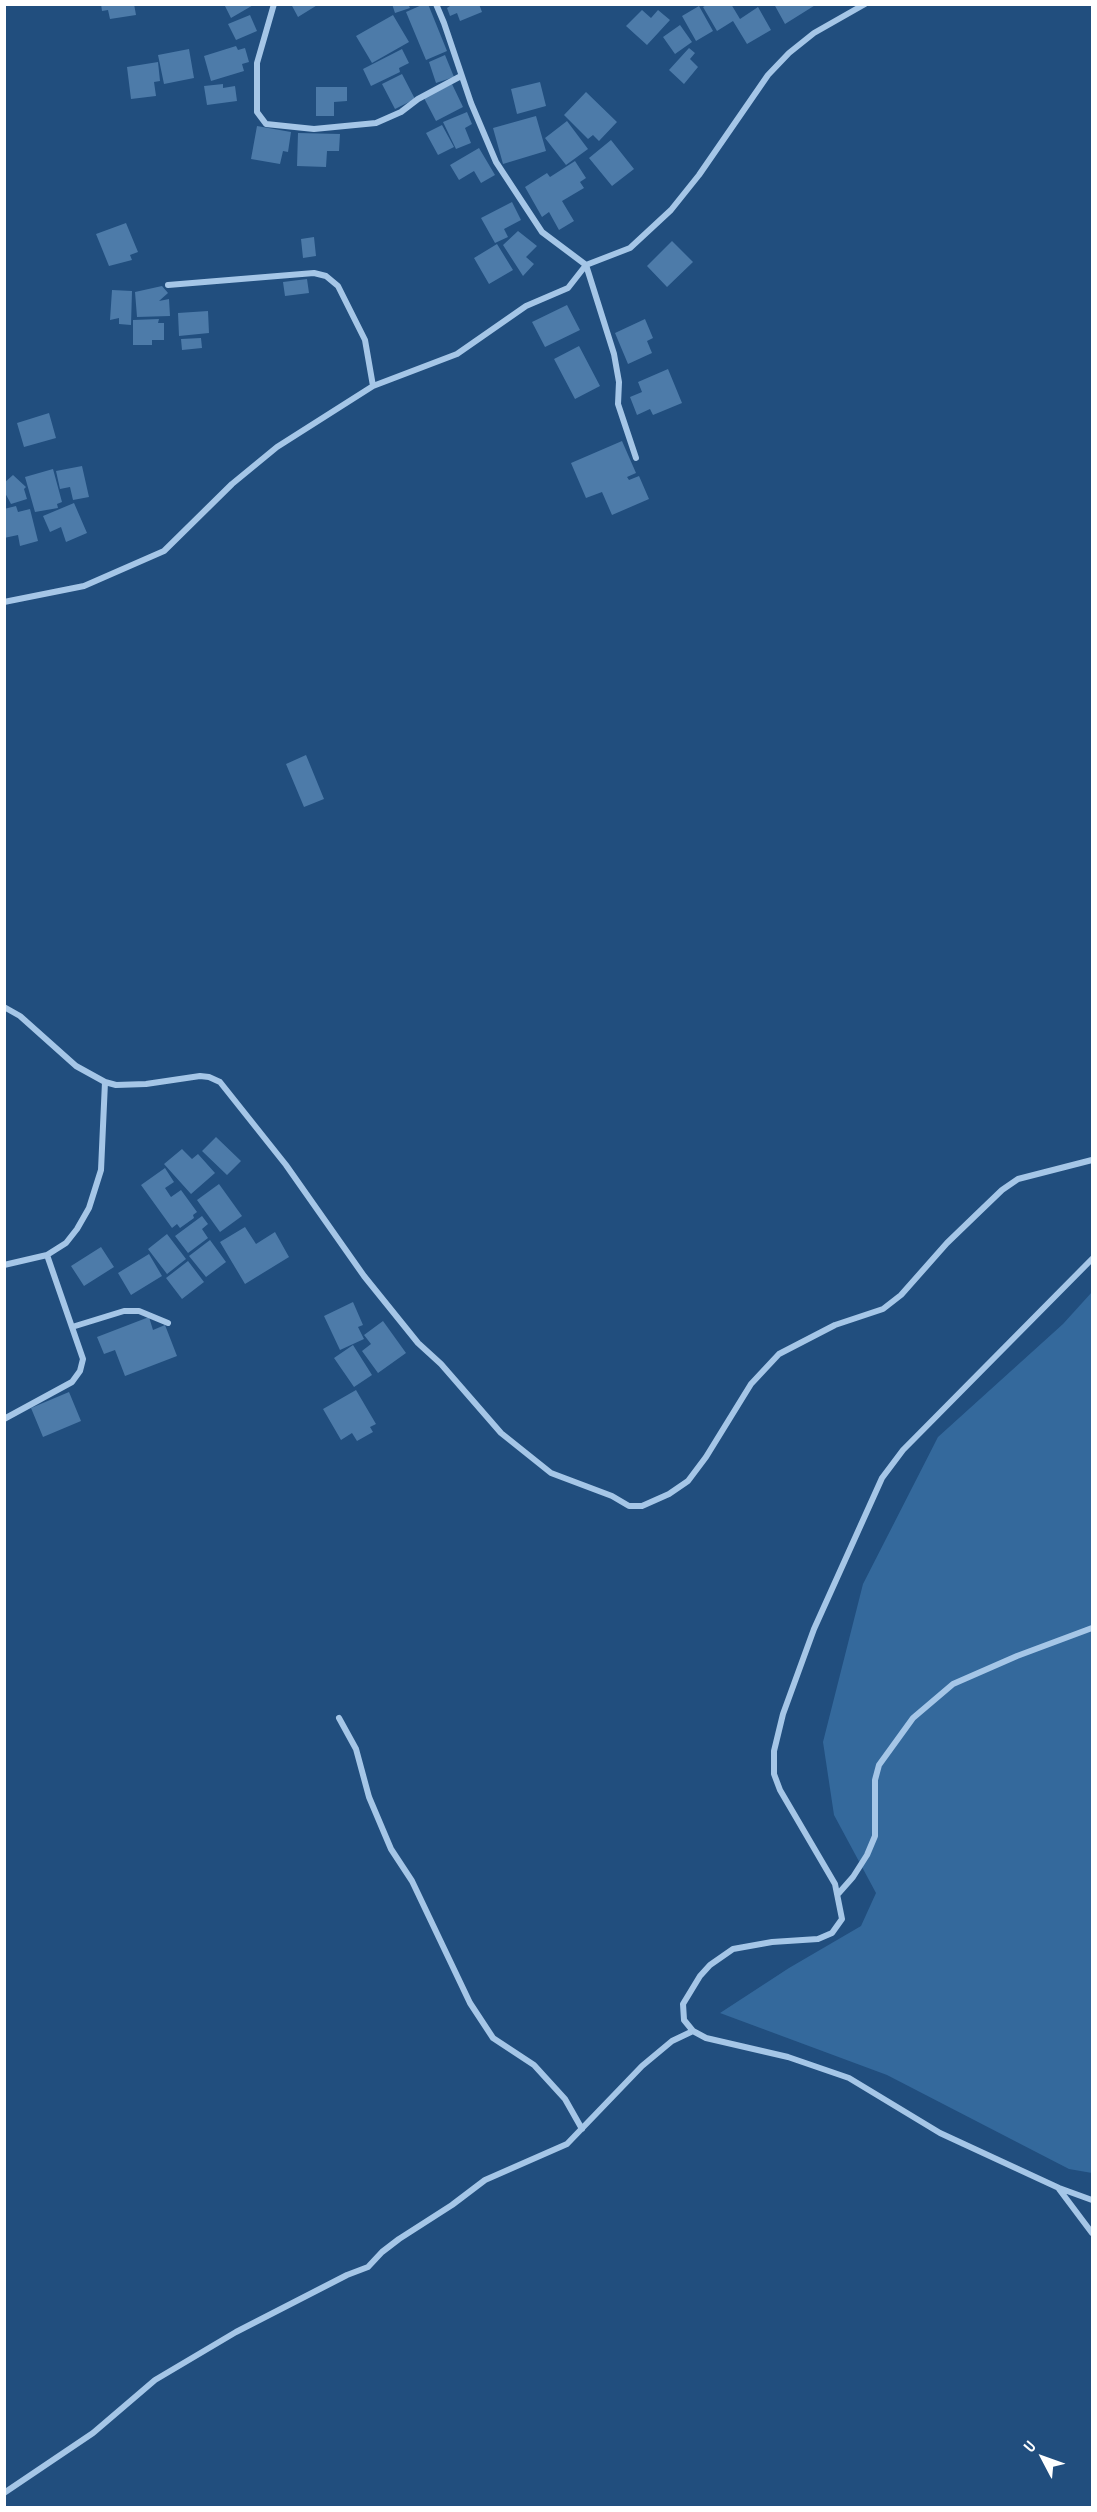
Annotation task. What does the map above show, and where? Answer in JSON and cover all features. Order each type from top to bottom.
[{"type":"street","points":[[274,4],[257,63],[257,112],[266,124],[314,129],[376,123],[401,112],[418,99],[461,76]]},
{"type":"street","points":[[436,4],[461,76],[496,162],[542,232],[586,265],[614,354],[619,382],[618,404],[636,458]]},
{"type":"street","points":[[848,4],[852,12]]},
{"type":"street","points":[[4,602],[84,586],[164,551],[232,484],[277,447],[373,386],[458,354],[526,306],[568,288],[586,265],[630,248],[671,210],[699,175],[768,75],[814,33],[865,4]]},
{"type":"street","points":[[168,285],[314,273],[326,276],[338,286],[365,340],[373,386]]},
{"type":"street","points":[[4,1007],[20,1016],[76,1066],[105,1082],[116,1085],[146,1084],[200,1076],[220,1082],[286,1165],[364,1276],[418,1343],[441,1364],[501,1433],[551,1473],[612,1496],[629,1506],[642,1506],[669,1494],[688,1481],[706,1457],[751,1384],[779,1354],[836,1325],[884,1309],[901,1294],[947,1243],[1002,1190],[1018,1179],[1092,1160]]},
{"type":"street","points":[[4,1265],[47,1255],[66,1243],[77,1229],[88,1208],[101,1170],[105,1082]]},
{"type":"street","points":[[4,1419],[72,1382],[80,1371],[83,1359],[47,1255]]},
{"type":"street","points":[[1092,1259],[896,1459],[882,1478],[868,1505],[814,1629],[783,1714],[774,1751],[774,1774],[780,1790],[836,1884],[842,1918],[832,1933],[818,1939],[772,1942],[733,1949],[710,1965],[700,1976],[683,2004],[684,2020],[693,2031],[706,2038],[788,2057],[849,2078],[940,2133],[1059,2188],[1092,2200]]},
{"type":"street","points":[[72,1327],[124,1311],[139,1311],[168,1323]]},
{"type":"street","points":[[838,1894],[853,1878],[875,1836],[875,1780],[879,1766],[913,1718],[953,1684],[1017,1656],[1092,1628]]},
{"type":"street","points":[[339,1718],[356,1749],[369,1797],[391,1849],[412,1881],[470,2003],[493,2038],[534,2065],[565,2099],[582,2129]]},
{"type":"street","points":[[4,2493],[93,2433],[155,2380],[236,2332],[347,2275],[368,2267],[382,2252],[485,2180],[567,2144],[642,2066],[672,2041],[693,2031]]},
{"type":"street","points":[[1059,2188],[1092,2233]]},
{"type":"shaded area","points":[[1092,1292],[1092,2173],[1069,2169],[887,2075],[720,2013],[789,1968],[861,1926],[876,1893],[834,1815],[823,1742],[863,1584],[938,1437],[1063,1324]]},
{"type":"building","points":[[101,4],[134,4],[136,15],[110,19],[108,10],[102,11]]},
{"type":"building","points":[[224,4],[255,4],[231,18]]},
{"type":"building","points":[[291,4],[319,4],[298,17]]},
{"type":"building","points":[[392,4],[408,4],[410,8],[395,13]]},
{"type":"building","points":[[428,4],[447,51],[426,60],[406,12]]},
{"type":"building","points":[[453,4],[479,4],[482,12],[460,21],[457,13],[450,16],[447,8]]},
{"type":"building","points":[[708,4],[731,4],[740,19],[758,7],[771,30],[747,44],[733,21],[717,31],[703,7]]},
{"type":"building","points":[[774,4],[817,4],[785,24]]},
{"type":"building","points":[[699,6],[713,31],[696,41],[682,16]]},
{"type":"building","points":[[642,10],[651,18],[658,10],[670,20],[647,45],[626,26]]},
{"type":"building","points":[[250,15],[257,31],[236,40],[228,24]]},
{"type":"building","points":[[393,15],[409,42],[372,63],[356,36]]},
{"type":"building","points":[[680,25],[692,42],[675,54],[663,37]]},
{"type":"building","points":[[236,46],[238,50],[245,48],[249,62],[242,64],[244,71],[211,81],[204,56]]},
{"type":"building","points":[[689,48],[695,53],[690,59],[698,67],[684,84],[669,70]]},
{"type":"building","points":[[189,49],[194,78],[164,84],[158,55]]},
{"type":"building","points":[[402,49],[409,63],[399,68],[400,72],[371,86],[363,69]]},
{"type":"building","points":[[445,55],[454,77],[436,83],[429,62]]},
{"type":"building","points":[[158,62],[160,81],[154,82],[156,96],[131,99],[127,67]]},
{"type":"building","points":[[402,74],[415,99],[395,109],[382,84]]},
{"type":"building","points":[[540,82],[546,106],[517,114],[511,89]]},
{"type":"building","points":[[223,84],[223,88],[235,86],[237,101],[207,105],[204,86]]},
{"type":"building","points":[[452,84],[463,107],[436,121],[424,98]]},
{"type":"building","points":[[316,87],[347,87],[347,101],[334,102],[334,116],[316,116]]},
{"type":"building","points":[[586,92],[617,122],[599,141],[593,135],[588,139],[564,115]]},
{"type":"building","points":[[467,112],[472,124],[465,128],[471,143],[456,149],[443,122]]},
{"type":"building","points":[[536,116],[546,151],[503,164],[493,128]]},
{"type":"building","points":[[567,121],[588,149],[566,165],[545,138]]},
{"type":"building","points":[[442,125],[454,147],[438,155],[426,133]]},
{"type":"building","points":[[257,126],[291,132],[288,152],[283,151],[280,164],[251,159]]},
{"type":"building","points":[[298,133],[340,134],[339,151],[327,151],[326,167],[297,166]]},
{"type":"building","points":[[611,140],[634,169],[612,186],[589,158]]},
{"type":"building","points":[[479,148],[495,175],[481,183],[474,171],[459,180],[450,165]]},
{"type":"building","points":[[575,161],[586,178],[580,182],[584,188],[562,201],[574,221],[559,230],[549,212],[542,217],[525,187],[547,173],[550,177]]},
{"type":"building","points":[[512,202],[521,220],[504,229],[508,237],[495,243],[481,218]]},
{"type":"building","points":[[126,223],[138,252],[130,255],[132,260],[109,266],[96,234]]},
{"type":"building","points":[[518,231],[537,246],[526,257],[534,264],[523,276],[503,245]]},
{"type":"building","points":[[314,237],[316,256],[303,258],[301,239]]},
{"type":"building","points":[[672,241],[693,262],[667,287],[647,266]]},
{"type":"building","points":[[497,244],[513,270],[489,284],[474,258]]},
{"type":"building","points":[[307,279],[309,293],[285,296],[283,282]]},
{"type":"building","points":[[162,286],[168,293],[159,301],[169,299],[170,316],[137,317],[135,292]]},
{"type":"building","points":[[112,290],[132,291],[131,325],[119,324],[119,318],[110,320]]},
{"type":"building","points":[[567,305],[580,330],[545,347],[532,322]]},
{"type":"building","points":[[208,311],[209,333],[179,336],[178,313]]},
{"type":"building","points":[[159,319],[158,323],[164,323],[164,340],[152,340],[152,345],[133,345],[133,320]]},
{"type":"building","points":[[645,319],[653,338],[647,341],[652,353],[628,364],[615,333]]},
{"type":"building","points":[[201,338],[202,348],[182,350],[181,339]]},
{"type":"building","points":[[579,346],[600,386],[575,399],[554,359]]},
{"type":"building","points":[[668,369],[682,403],[653,415],[650,409],[637,415],[630,397],[642,392],[638,382]]},
{"type":"building","points":[[49,413],[56,438],[24,447],[17,423]]},
{"type":"building","points":[[622,441],[636,473],[627,477],[629,480],[639,476],[649,499],[612,515],[602,492],[586,498],[571,463]]},
{"type":"building","points":[[82,466],[89,497],[73,500],[70,487],[60,489],[56,471]]},
{"type":"building","points":[[53,469],[62,502],[57,504],[58,508],[35,512],[25,477]]},
{"type":"building","points":[[13,475],[26,487],[24,489],[27,499],[11,504],[4,491],[4,483]]},
{"type":"building","points":[[74,503],[87,533],[66,542],[61,527],[50,532],[43,516]]},
{"type":"building","points":[[16,506],[18,512],[30,509],[38,541],[20,546],[18,535],[4,538],[4,509]]},
{"type":"building","points":[[306,755],[324,799],[304,807],[286,764]]},
{"type":"building","points":[[216,1137],[241,1161],[227,1175],[202,1151]]},
{"type":"building","points":[[182,1149],[192,1159],[198,1154],[215,1173],[191,1194],[164,1164]]},
{"type":"building","points":[[165,1168],[174,1182],[165,1188],[171,1197],[181,1190],[197,1212],[193,1215],[194,1218],[180,1228],[177,1224],[172,1228],[141,1185]]},
{"type":"building","points":[[219,1184],[242,1216],[220,1232],[197,1200]]},
{"type":"building","points":[[202,1216],[208,1224],[202,1229],[208,1238],[188,1253],[175,1236]]},
{"type":"building","points":[[245,1227],[256,1244],[275,1232],[289,1257],[245,1284],[220,1242]]},
{"type":"building","points":[[167,1234],[186,1259],[167,1274],[148,1249]]},
{"type":"building","points":[[210,1240],[226,1262],[206,1277],[189,1256]]},
{"type":"building","points":[[101,1247],[114,1267],[84,1286],[71,1266]]},
{"type":"building","points":[[149,1254],[162,1276],[131,1295],[118,1273]]},
{"type":"building","points":[[188,1261],[204,1282],[182,1299],[166,1278]]},
{"type":"building","points":[[353,1302],[363,1325],[358,1327],[364,1339],[340,1350],[324,1316]]},
{"type":"building","points":[[149,1317],[153,1330],[165,1325],[177,1356],[125,1376],[115,1350],[104,1354],[97,1337]]},
{"type":"building","points":[[383,1321],[406,1353],[378,1373],[362,1351],[371,1344],[364,1335]]},
{"type":"building","points":[[353,1345],[372,1375],[354,1387],[334,1358]]},
{"type":"building","points":[[356,1390],[376,1424],[370,1427],[373,1432],[357,1441],[352,1433],[341,1440],[323,1409]]},
{"type":"building","points":[[69,1392],[81,1421],[43,1437],[31,1408]]}]
